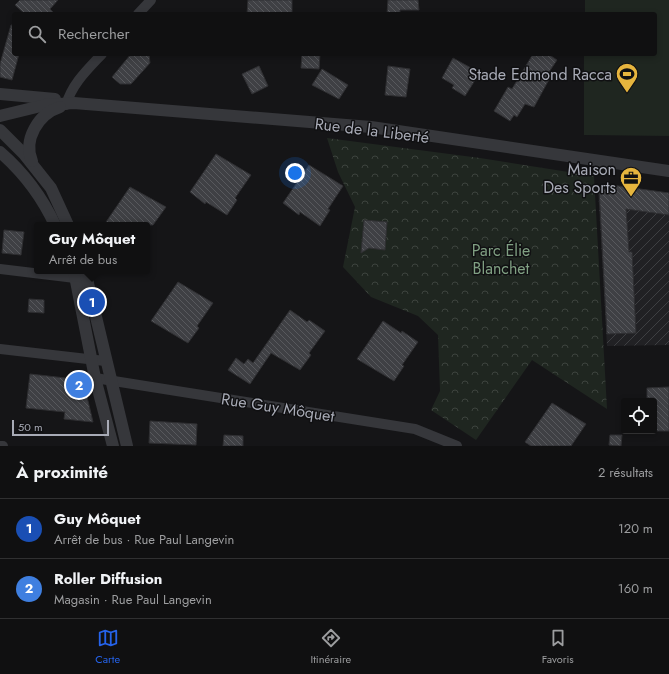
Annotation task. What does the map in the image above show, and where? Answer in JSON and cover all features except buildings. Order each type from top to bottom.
[{"type":"street","points":[[140,12],[151,0]]},
{"type":"street","points":[[69,103],[78,80],[100,56]]},
{"type":"street","name":"Rue de la Liberté","points":[[0,94],[34,97],[69,103],[370,127],[669,171]]},
{"type":"street","name":"Rue de la Liberté","points":[[0,101],[34,97]]},
{"type":"street","name":"Rue de la Liberté","points":[[0,116],[45,105],[69,103]]},
{"type":"street","name":"Rue de la Liberté","points":[[34,166],[29,153],[28,141],[34,130],[42,116],[51,109],[69,103]]},
{"type":"street","points":[[0,130],[24,154],[50,188],[67,222]]},
{"type":"street","points":[[0,152],[14,164],[34,190],[47,208],[54,222]]},
{"type":"street","points":[[0,269],[34,271]]},
{"type":"street","points":[[80,274],[91,358],[112,446]]},
{"type":"street","points":[[80,274],[127,446]]},
{"type":"street","points":[[0,349],[91,358],[105,361]]},
{"type":"street","name":"Rue Guy Môquet","points":[[95,378],[415,429],[457,446]]},
{"type":"shaded area","points":[[611,185],[669,193],[669,345],[607,346],[598,188],[610,190]]},
{"type":"green space","name":"Stade Edmond Racca","points":[[585,0],[669,0],[669,136],[584,135],[584,56],[657,56],[657,12],[585,12]]},
{"type":"green space","name":"Parc Élie Blanchet","points":[[327,138],[480,158],[594,176],[607,409],[532,360],[476,440],[431,410],[440,391],[438,335],[418,316],[371,297],[343,267],[355,207],[338,172]]},
{"type":"place","name":"Stade Edmond Racca","points":[[627,94]]},
{"type":"place","name":"Maison Des Sports","points":[[631,198]]},
{"type":"place","name":"Guy Môquet","points":[[92,302]]},
{"type":"place","name":"Roller Diffusion","points":[[79,385]]}]
